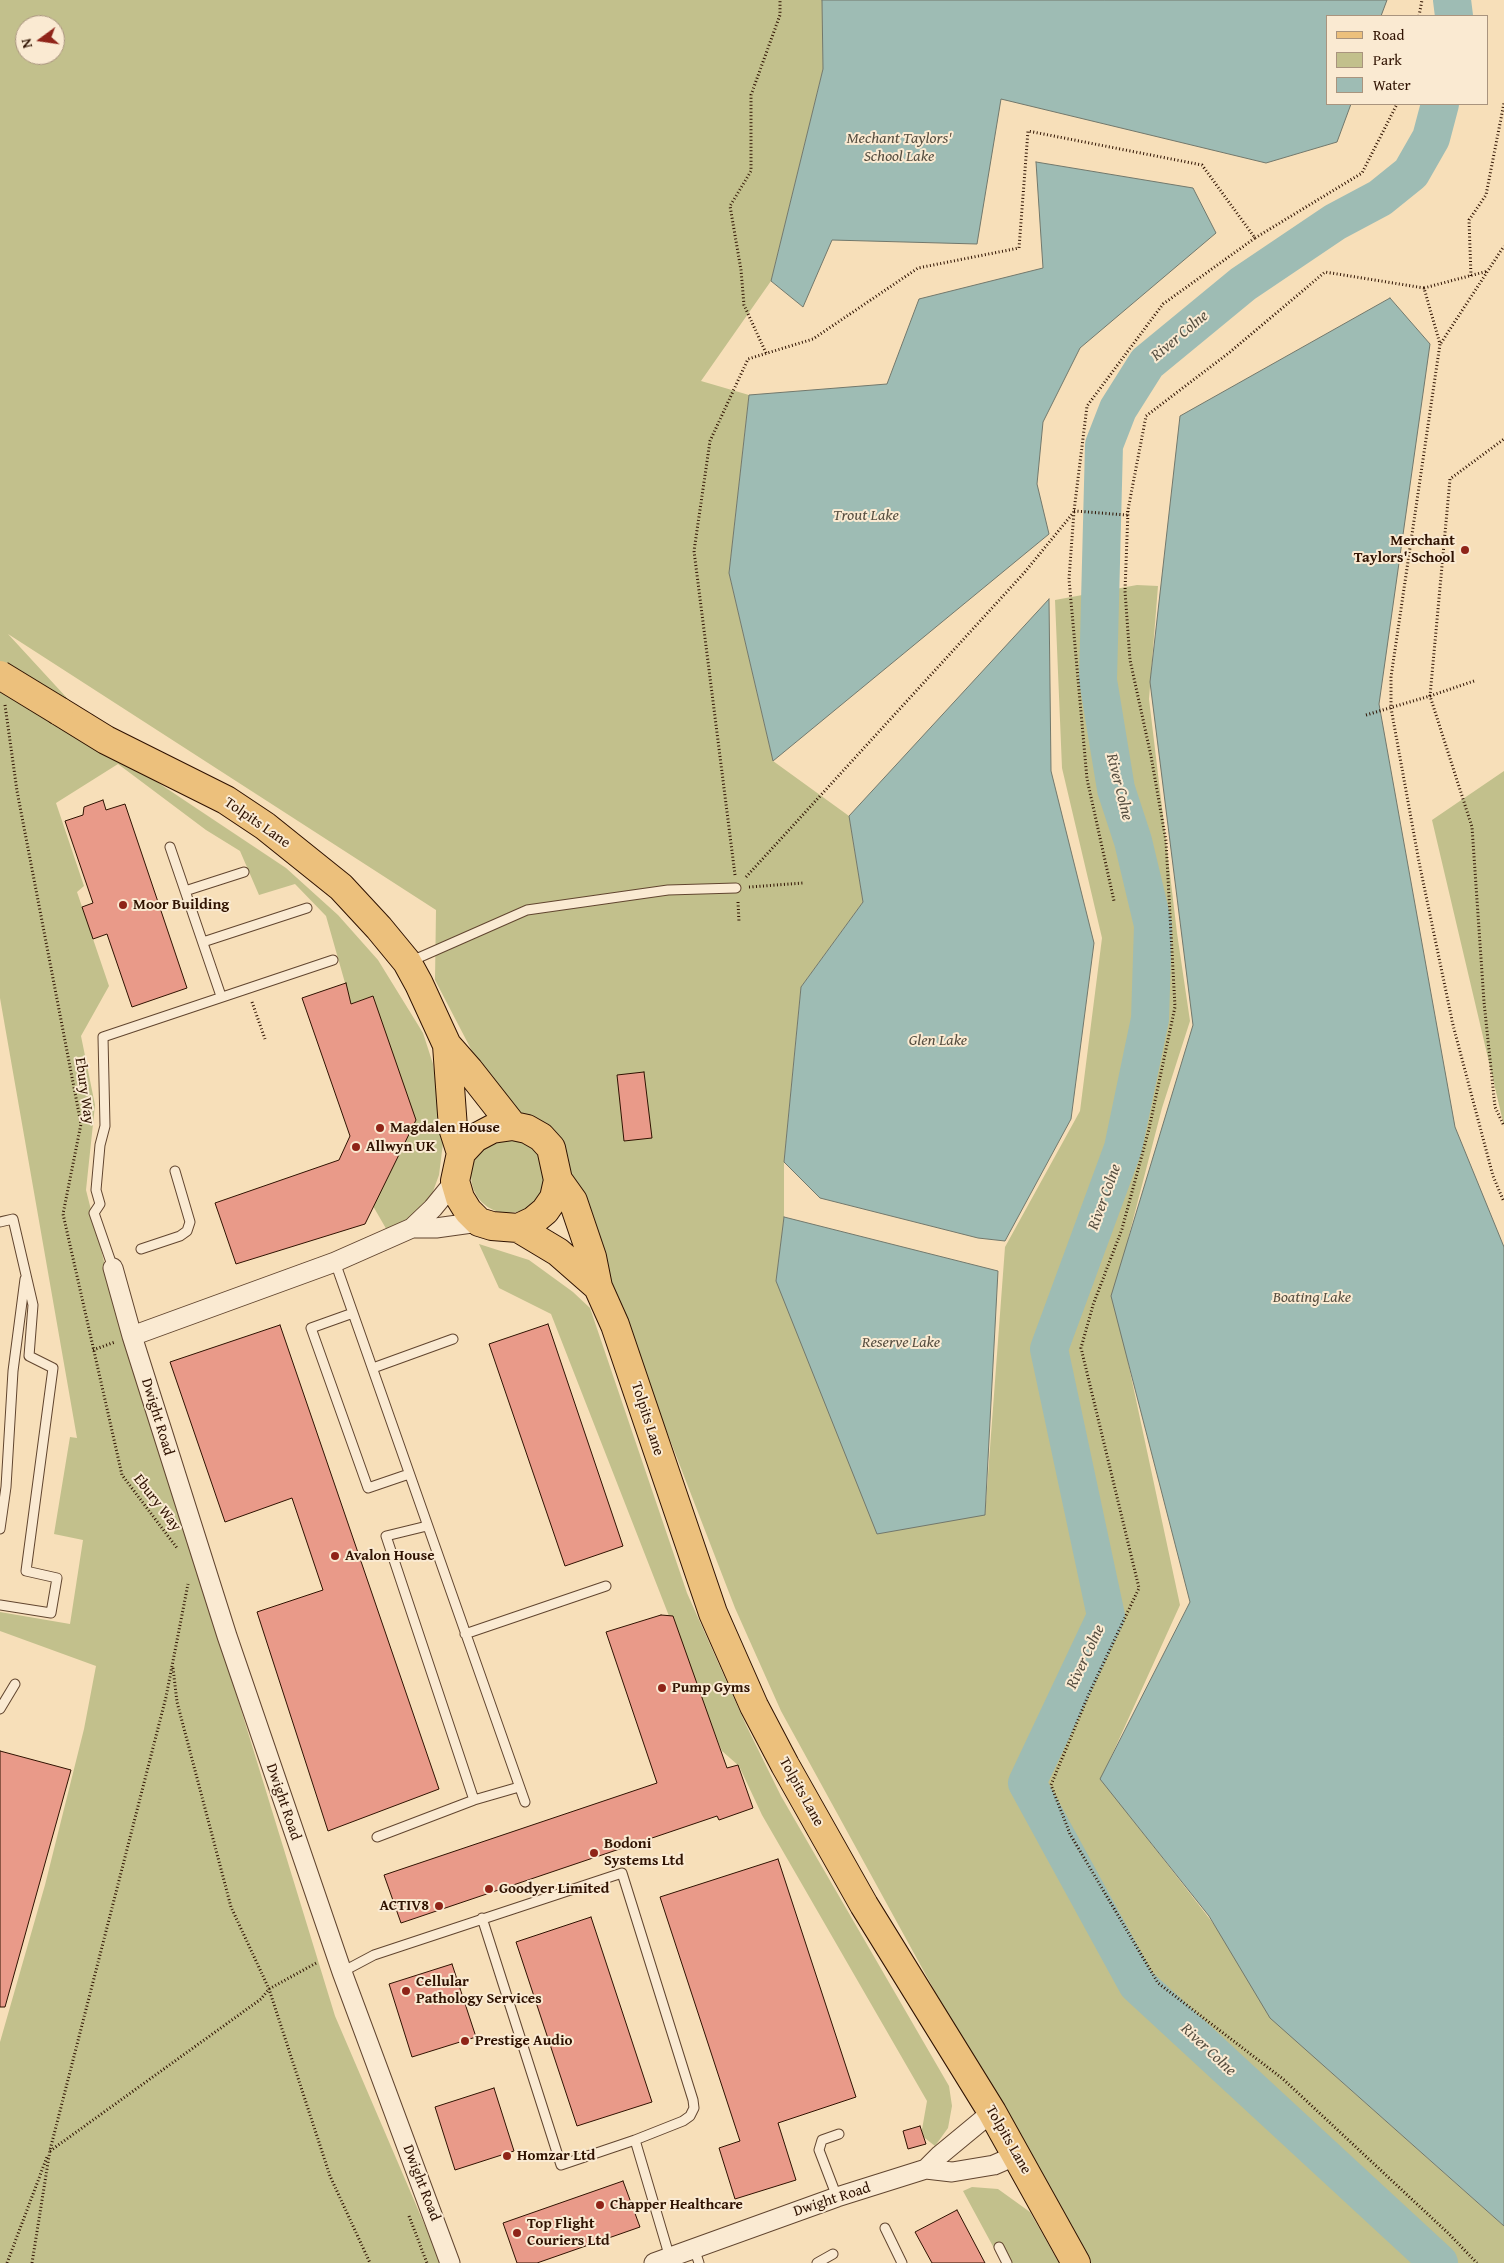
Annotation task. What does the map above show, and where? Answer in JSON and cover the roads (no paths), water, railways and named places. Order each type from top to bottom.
[{"type":"main road","name":"Tolpits Lane","points":[[0,675],[106,740],[226,800],[265,826],[341,887],[407,962],[447,1045],[469,1070],[498,1110],[512,1126],[527,1129],[541,1137],[551,1148],[558,1180],[573,1200],[592,1258],[598,1287],[615,1325],[713,1613],[754,1706],[864,1905],[992,2112],[1076,2263]]},
{"type":"main road","name":"Tolpits Lane","points":[[447,1045],[453,1128],[461,1153],[455,1181]]},
{"type":"main road","points":[[461,1153],[475,1138],[492,1129],[512,1126]]},
{"type":"main road","points":[[518,1228],[533,1221],[545,1212],[554,1198],[558,1180]]},
{"type":"main road","points":[[455,1181],[460,1198],[468,1211],[479,1222]]},
{"type":"main road","name":"Tolpits Lane","points":[[479,1222],[492,1226],[518,1228],[558,1252],[598,1287]]},
{"type":"street","points":[[132,1336],[335,1262],[412,1228],[433,1208],[455,1181]]},
{"type":"street","points":[[412,1228],[436,1228],[479,1222]]},
{"type":"street","name":"Dwight Road","points":[[113,1268],[132,1336],[212,1591],[342,1972],[450,2263]]},
{"type":"street","points":[[926,2169],[992,2112]]},
{"type":"street","points":[[926,2169],[952,2172],[994,2165],[1017,2155]]},
{"type":"street","name":"Dwight Road","points":[[662,2260],[696,2256],[838,2197],[926,2169]]},
{"type":"lane","points":[[170,847],[221,996]]},
{"type":"lane","points":[[185,891],[244,872]]},
{"type":"lane","points":[[407,962],[527,910],[668,890],[736,888]]},
{"type":"lane","points":[[203,942],[307,908]]},
{"type":"lane","points":[[113,1268],[94,1213],[100,1204],[96,1190],[100,1145],[105,1126],[103,1037],[333,960]]},
{"type":"lane","points":[[142,1249],[187,1232],[190,1222],[175,1171]]},
{"type":"lane","points":[[0,1222],[13,1219],[33,1305],[29,1356],[53,1368],[26,1571],[57,1578],[51,1613],[0,1605]]},
{"type":"lane","points":[[335,1262],[525,1802]]},
{"type":"lane","points":[[0,1529],[6,1487],[13,1371],[26,1274]]},
{"type":"lane","points":[[353,1313],[311,1328],[314,1337],[368,1488],[409,1474]]},
{"type":"lane","points":[[373,1368],[453,1339]]},
{"type":"lane","points":[[427,1526],[386,1536],[474,1800]]},
{"type":"lane","points":[[465,1634],[606,1586]]},
{"type":"lane","points":[[0,1709],[15,1684]]},
{"type":"lane","points":[[377,1837],[474,1800],[519,1787]]},
{"type":"lane","points":[[342,1972],[374,1955],[482,1918],[622,1873],[694,2100],[694,2108],[690,2116],[683,2121],[635,2140],[561,2165],[482,1918]]},
{"type":"lane","points":[[838,2197],[819,2150],[822,2140],[840,2134]]},
{"type":"lane","points":[[635,2140],[662,2260]]},
{"type":"lane","points":[[885,2228],[902,2263]]},
{"type":"lane","points":[[999,2247],[1007,2263]]},
{"type":"lane","points":[[817,2263],[833,2254]]},
{"type":"water","name":"Mechant Taylors' School Lake","points":[[822,0],[1387,0],[1381,15],[1326,15],[1326,105],[1351,105],[1337,142],[1266,163],[1001,99],[977,244],[832,240],[803,307],[771,281],[823,69]]},
{"type":"water","name":"Trout Lake","points":[[1036,162],[1193,188],[1216,233],[1080,348],[1043,422],[1037,484],[1049,534],[773,761],[729,573],[749,395],[887,384],[919,299],[1043,268]]},
{"type":"water","name":"Boating Lake","points":[[1390,298],[1430,344],[1379,704],[1455,1127],[1504,1247],[1504,2226],[1270,2018],[1209,1916],[1100,1779],[1190,1602],[1111,1296],[1193,1025],[1150,682],[1180,416]]},
{"type":"water","name":"Glen Lake","points":[[1049,599],[1051,771],[1094,943],[1071,1119],[1005,1241],[978,1238],[820,1198],[784,1162],[801,987],[863,902],[849,816]]},
{"type":"water","name":"Reserve Lake","points":[[784,1217],[998,1271],[985,1515],[877,1534],[776,1281]]},
{"type":"waterway","name":"River Colne","points":[[1452,0],[1454,15]]},
{"type":"waterway","name":"River Colne","points":[[1439,2263],[1137,1984],[1027,1783],[1106,1616],[1049,1349],[1123,1148],[1150,1019],[1153,925],[1133,841],[1116,789],[1098,680],[1104,445],[1118,409],[1147,363],[1243,284],[1335,222],[1380,198],[1411,173],[1431,138],[1440,105]]},
{"type":"place","name":"Merchant Taylors' School","points":[[1465,550]]},
{"type":"place","name":"Moor Building","points":[[123,905]]},
{"type":"place","name":"Magdalen House","points":[[380,1128]]},
{"type":"place","name":"Allwyn UK","points":[[356,1147]]},
{"type":"place","name":"Avalon House","points":[[335,1556]]},
{"type":"place","name":"Pump Gyms","points":[[662,1688]]},
{"type":"place","name":"Bodoni Systems Ltd","points":[[594,1853]]},
{"type":"place","name":"Goodyer Limited","points":[[489,1889]]},
{"type":"place","name":"ACTIV8","points":[[439,1906]]},
{"type":"place","name":"Cellular Pathology Services","points":[[406,1991]]},
{"type":"place","name":"Prestige Audio","points":[[465,2041]]},
{"type":"place","name":"Homzar Ltd","points":[[507,2156]]},
{"type":"place","name":"Chapper Healthcare","points":[[600,2205]]},
{"type":"place","name":"Top Flight Couriers Ltd","points":[[517,2233]]}]
